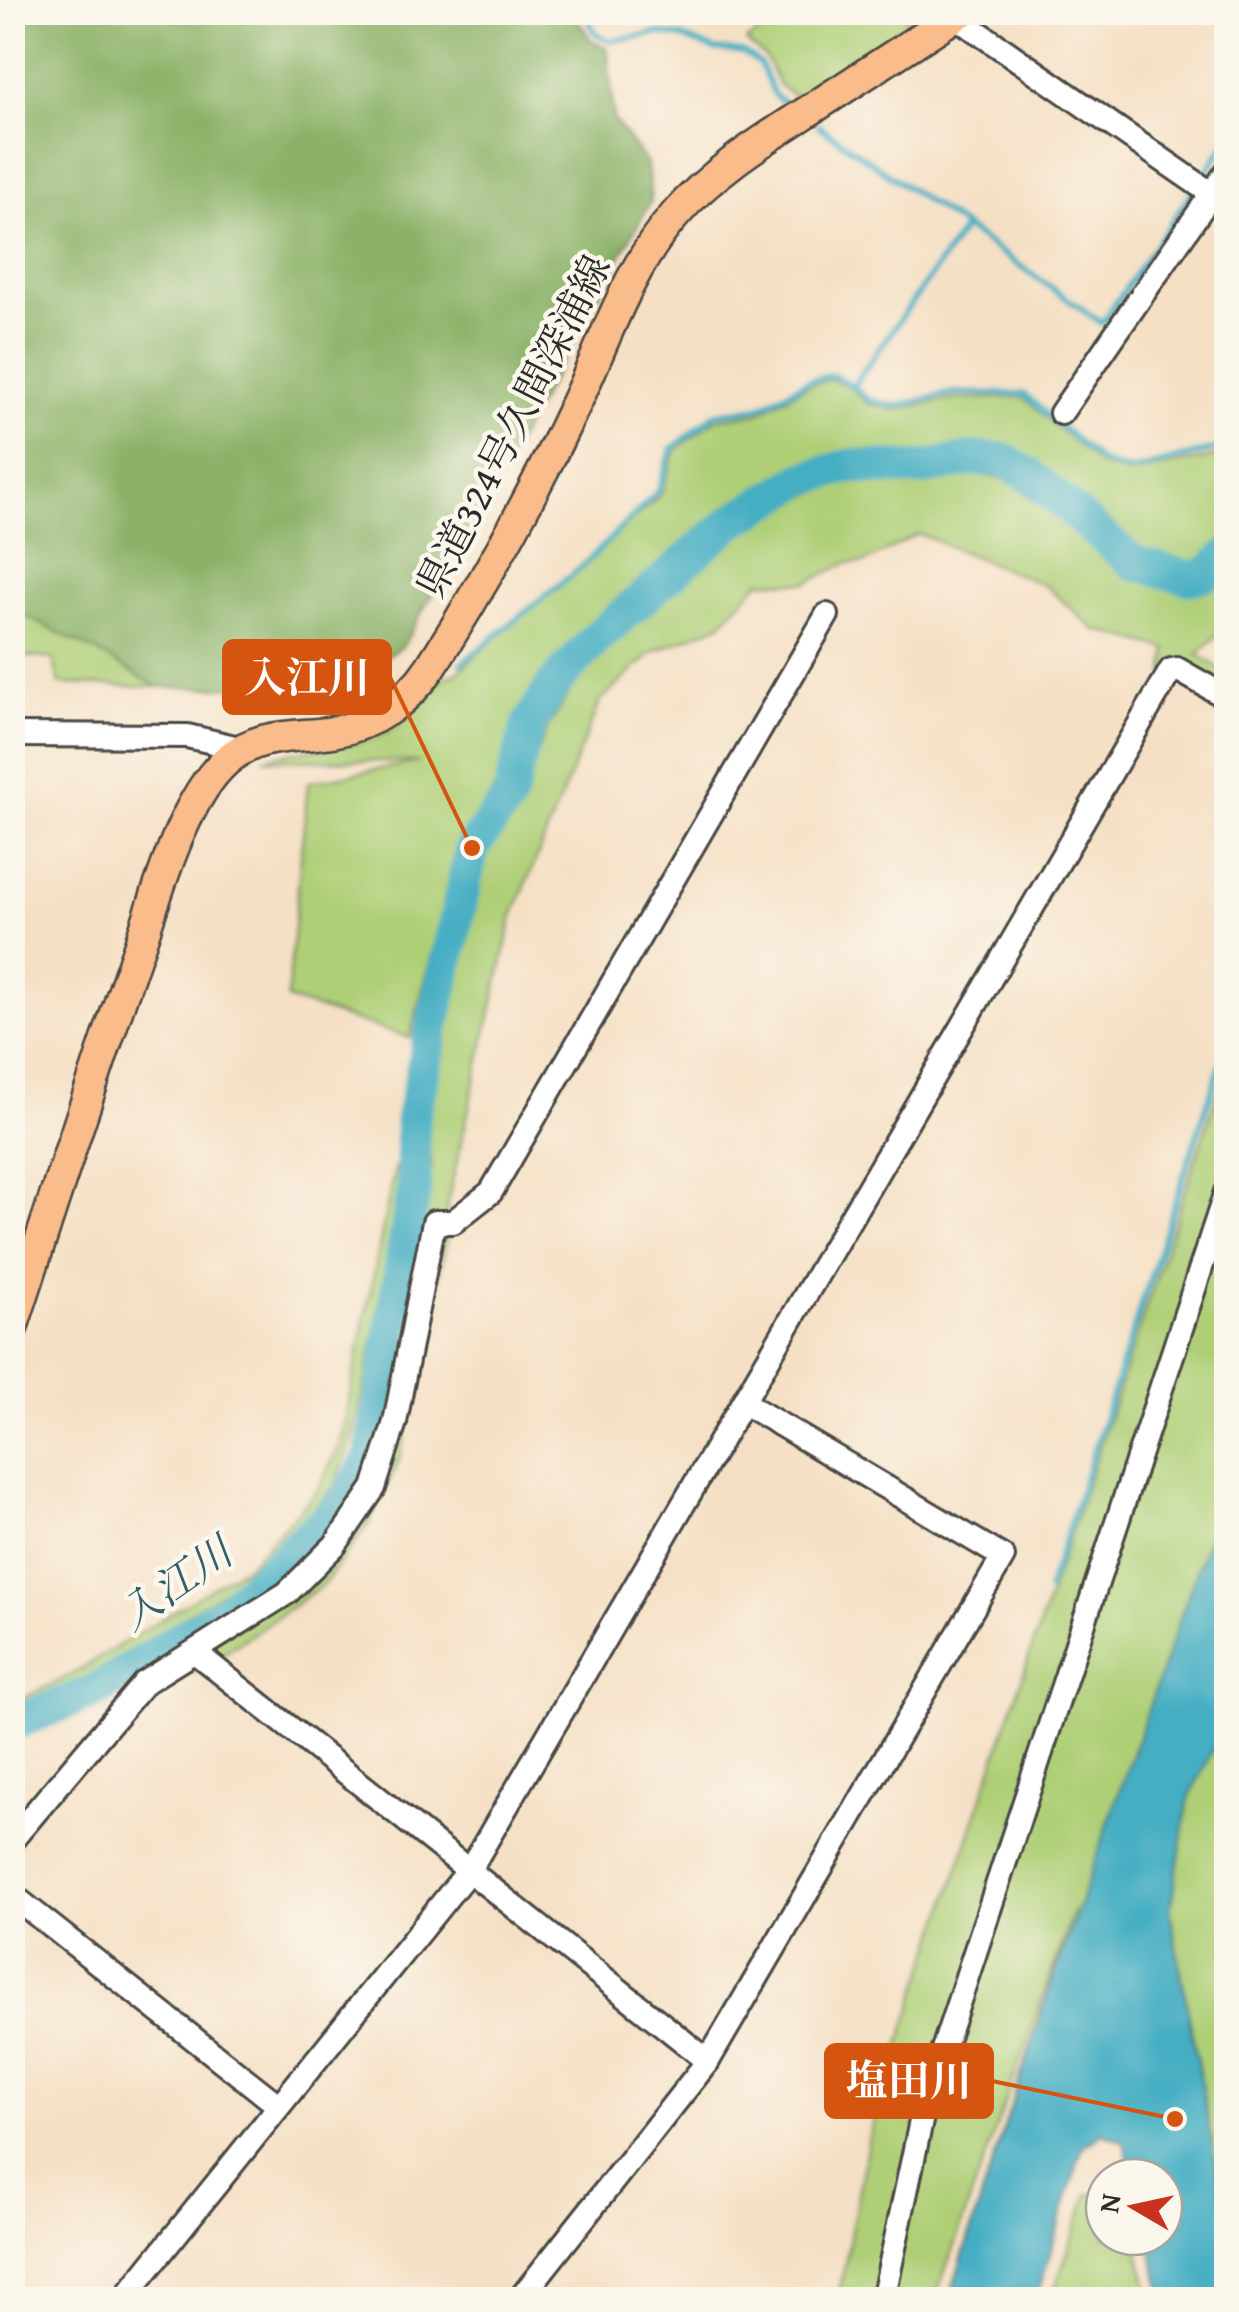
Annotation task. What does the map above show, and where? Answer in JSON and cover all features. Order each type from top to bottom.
[{"type":"main road","name":"県道324号久間深浦線","points":[[12,1328],[176,844],[201,792],[226,761],[244,749],[278,736],[333,732],[366,722],[410,696],[473,597],[538,482],[648,252],[674,216],[709,180],[770,136],[955,14]]},
{"type":"street","points":[[955,14],[1212,194]]},
{"type":"street","points":[[1061,413],[1226,173]]},
{"type":"street","points":[[12,1840],[144,1683],[286,1592],[336,1545],[374,1488],[395,1422],[434,1222],[452,1222],[491,1192],[827,615]]},
{"type":"street","points":[[123,2300],[470,1869],[1171,670],[1177,669],[1226,697]]},
{"type":"street","points":[[12,735],[187,736],[244,749]]},
{"type":"street","points":[[884,2300],[924,2107],[1226,1192]]},
{"type":"street","points":[[519,2300],[708,2061],[1003,1557],[744,1404]]},
{"type":"street","points":[[196,1653],[708,2061]]},
{"type":"street","points":[[12,1895],[280,2106]]},
{"type":"green space","points":[[13,12],[574,13],[590,39],[608,50],[614,120],[647,164],[651,201],[403,646],[330,689],[158,687],[13,610]]},
{"type":"green space","points":[[792,12],[902,13],[910,22],[797,98],[779,85],[766,58],[746,41]]},
{"type":"green space","points":[[830,379],[849,386],[867,403],[895,410],[954,399],[1023,397],[1100,465],[1129,474],[1226,454],[1226,543],[1204,562],[1155,564],[1022,458],[980,452],[836,460],[749,492],[534,688],[510,764],[469,830],[445,902],[410,1038],[287,999],[308,782],[419,762],[264,759],[362,741],[402,723],[436,684],[456,673],[660,496],[676,450],[716,419],[758,413],[805,387]]},
{"type":"green space","points":[[975,474],[1013,481],[1139,576],[1208,585],[1226,570],[1226,625],[1198,655],[1226,672],[1226,708],[1165,672],[1167,649],[1094,629],[1046,586],[919,534],[863,563],[847,563],[806,583],[760,581],[721,624],[653,652],[600,701],[513,916],[447,1204],[447,1238],[400,1459],[369,1524],[324,1584],[205,1667],[148,1690],[273,1590],[352,1504],[375,1456],[432,1164],[420,1113],[460,918],[488,834],[517,808],[546,731],[578,678],[629,625],[751,520],[839,482],[914,481]]},
{"type":"green space","points":[[13,610],[158,687],[60,684],[53,659],[13,655]]},
{"type":"green space","points":[[1226,1068],[1226,1541],[949,2299],[1074,1909],[935,2299],[838,2300],[869,2136]]},
{"type":"green space","points":[[395,1166],[403,1193],[354,1435],[335,1486],[258,1567],[94,1677],[13,1714],[13,1703],[75,1673],[249,1564],[317,1491],[340,1446]]},
{"type":"green space","points":[[1226,1633],[1226,2299],[1124,1921]]},
{"type":"green space","points":[[1084,2205],[1084,2257],[1140,2257],[1152,2299],[1051,2299]]},
{"type":"water","points":[[1226,1487],[1226,1723],[1189,1798],[1170,1911],[1226,2221],[1226,2299],[1164,2299],[1153,2257],[1184,2257],[1184,2157],[1128,2157],[1124,2142],[1103,2133],[1083,2146],[1036,2299],[949,2299],[1046,2000]]},
{"type":"waterway","points":[[584,12],[595,33],[609,41],[658,33],[716,50],[743,52],[760,64],[775,96],[788,105]]},
{"type":"waterway","points":[[819,126],[1102,323],[1226,143]]},
{"type":"waterway","points":[[853,386],[965,227]]},
{"type":"waterway","points":[[462,663],[584,565],[658,491],[672,449],[715,414],[758,408],[808,381],[832,375],[869,400],[896,406],[954,393],[1024,394],[1101,462],[1130,471],[1220,448],[1226,450]]},
{"type":"waterway","name":"入江川","points":[[12,1724],[97,1690],[229,1608],[348,1499],[372,1455],[414,1188],[412,1120],[472,848],[509,798],[528,726],[554,684],[595,639],[730,523],[803,479],[849,466],[919,469],[973,459],[1003,460],[1029,475],[1134,563],[1190,578],[1207,574],[1226,557]]},
{"type":"waterway","points":[[1048,1590],[1226,1047]]},
{"type":"place","name":"入江川","points":[[472,848]]},
{"type":"place","name":"塩田川","points":[[1175,2119]]}]
